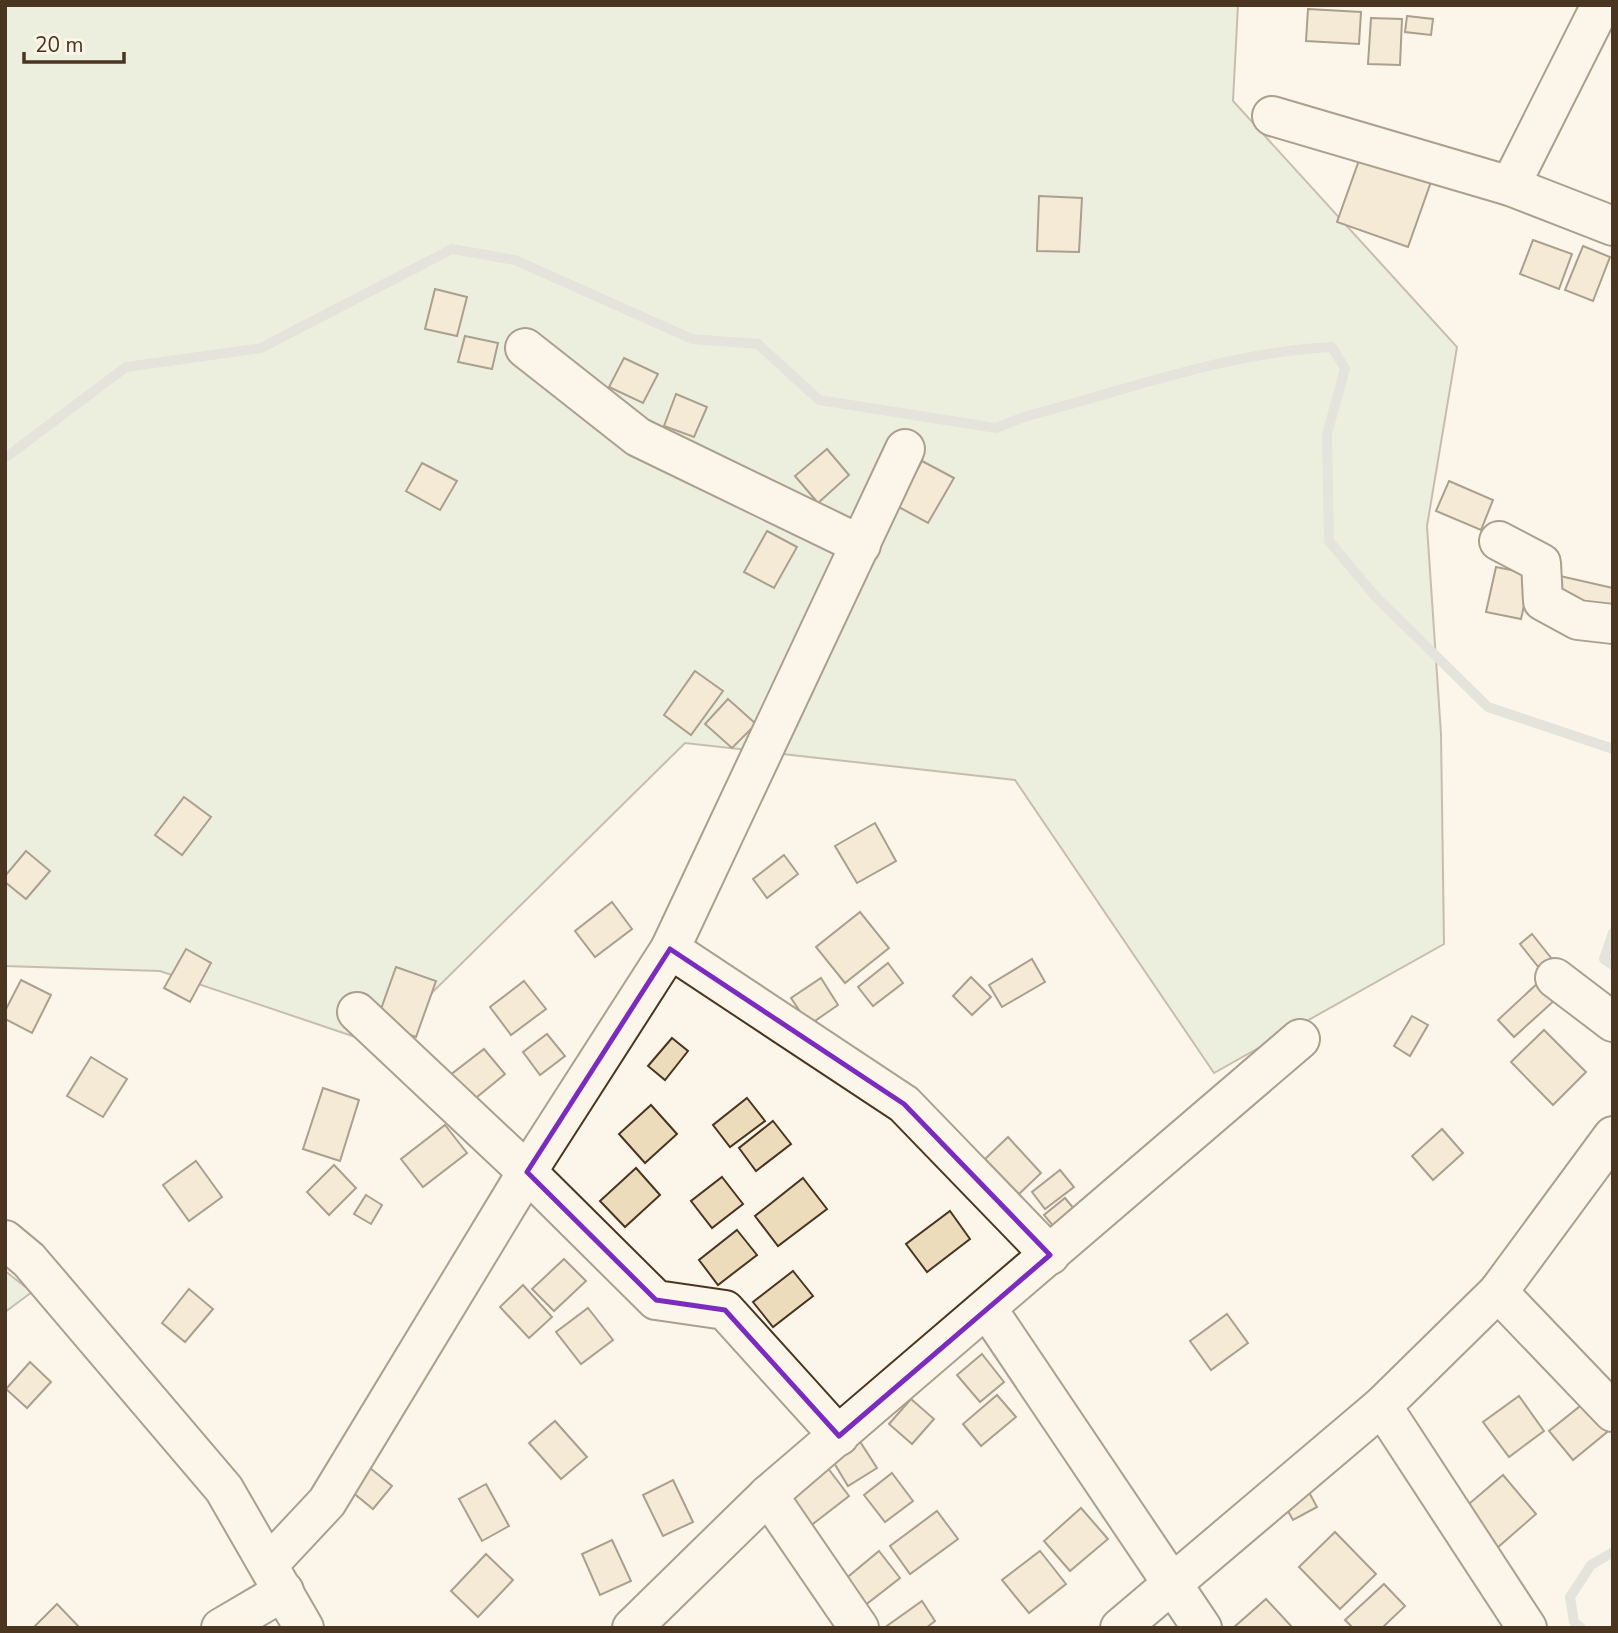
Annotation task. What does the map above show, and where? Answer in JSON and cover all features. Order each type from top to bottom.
[{"type":"street","points":[[1510,186],[1601,5]]},
{"type":"street","points":[[1272,116],[1510,186],[1613,226]]},
{"type":"street","points":[[525,348],[638,437],[861,545]]},
{"type":"street","points":[[221,1628],[276,1578],[327,1502],[527,1172],[670,949],[905,449]]},
{"type":"street","points":[[1499,541],[1541,563],[1543,601],[1578,620],[1613,624]]},
{"type":"street","points":[[670,949],[904,1104],[1050,1255]]},
{"type":"street","points":[[1555,978],[1613,1022]]},
{"type":"street","points":[[357,1012],[527,1172],[656,1300],[725,1310],[839,1436]]},
{"type":"street","points":[[632,1628],[768,1494],[988,1310],[1300,1039]]},
{"type":"street","points":[[1120,1628],[1382,1406],[1498,1292],[1613,1136]]},
{"type":"street","points":[[5,1240],[29,1260],[224,1489],[304,1628]]},
{"type":"street","points":[[1498,1292],[1613,1412]]},
{"type":"street","points":[[988,1310],[1173,1581],[1202,1628]]},
{"type":"street","points":[[1382,1406],[1527,1628]]},
{"type":"street","points":[[768,1494],[859,1628]]},
{"type":"highlighted area","points":[[670,949],[904,1104],[1050,1255],[839,1436],[725,1310],[656,1300],[527,1172]]},
{"type":"green space","points":[[5,5],[1238,5],[1233,101],[1457,347],[1427,526],[1441,734],[1444,944],[1214,1073],[1015,780],[685,743],[379,1045],[160,971],[5,966]]},
{"type":"green space","points":[[5,1271],[32,1292],[5,1312]]},
{"type":"building","points":[[1308,9],[1361,12],[1359,44],[1306,41]]},
{"type":"building","points":[[1407,16],[1433,19],[1431,35],[1405,32]]},
{"type":"building","points":[[1371,18],[1402,19],[1400,65],[1368,64]]},
{"type":"building","points":[[1362,152],[1433,176],[1408,247],[1337,222]]},
{"type":"building","points":[[1039,196],[1082,198],[1079,252],[1037,251]]},
{"type":"building","points":[[1533,240],[1572,254],[1559,289],[1520,274]]},
{"type":"building","points":[[1583,246],[1610,257],[1593,301],[1565,290]]},
{"type":"building","points":[[435,289],[467,297],[457,336],[425,329]]},
{"type":"building","points":[[465,336],[498,343],[492,369],[458,362]]},
{"type":"building","points":[[624,358],[658,374],[643,403],[609,387]]},
{"type":"building","points":[[676,394],[707,407],[694,437],[664,426]]},
{"type":"building","points":[[827,449],[849,475],[818,503],[795,476]]},
{"type":"building","points":[[922,461],[954,478],[928,523],[897,506]]},
{"type":"building","points":[[422,463],[457,481],[440,510],[406,491]]},
{"type":"building","points":[[1449,481],[1493,500],[1481,530],[1436,511]]},
{"type":"building","points":[[767,531],[797,547],[774,588],[744,572]]},
{"type":"building","points":[[1496,567],[1531,574],[1521,619],[1486,612]]},
{"type":"building","points":[[1560,576],[1613,588],[1613,621],[1553,607]]},
{"type":"building","points":[[695,671],[723,691],[691,735],[664,715]]},
{"type":"building","points":[[728,699],[756,724],[732,748],[705,724]]},
{"type":"building","points":[[184,797],[211,817],[182,855],[155,835]]},
{"type":"building","points":[[875,823],[896,861],[857,883],[835,846]]},
{"type":"building","points":[[26,851],[50,871],[26,899],[5,882],[5,876]]},
{"type":"building","points":[[784,855],[798,874],[767,898],[753,879]]},
{"type":"building","points":[[612,902],[632,929],[595,957],[575,931]]},
{"type":"building","points":[[860,912],[889,948],[845,983],[816,947]]},
{"type":"building","points":[[1532,934],[1552,959],[1540,969],[1520,944]]},
{"type":"building","points":[[186,949],[211,963],[190,1002],[164,988]]},
{"type":"building","points":[[1032,959],[1045,982],[1002,1007],[989,985]]},
{"type":"building","points":[[888,963],[903,983],[873,1006],[858,987]]},
{"type":"building","points":[[396,967],[436,981],[416,1037],[376,1023]]},
{"type":"building","points":[[971,977],[991,997],[972,1015],[953,996]]},
{"type":"building","points":[[821,978],[838,1005],[809,1025],[791,998]]},
{"type":"building","points":[[21,980],[51,995],[32,1033],[5,1019],[5,1011]]},
{"type":"building","points":[[524,981],[546,1009],[511,1035],[490,1007]]},
{"type":"building","points":[[1540,981],[1556,999],[1514,1037],[1498,1020]]},
{"type":"building","points":[[1412,1016],[1428,1025],[1410,1056],[1394,1046]]},
{"type":"building","points":[[1544,1030],[1586,1072],[1553,1105],[1511,1062]]},
{"type":"building","points":[[547,1034],[565,1056],[540,1075],[523,1052]]},
{"type":"building","points":[[672,1038],[688,1051],[665,1080],[648,1066]]},
{"type":"building","points":[[484,1049],[505,1074],[466,1106],[445,1079]]},
{"type":"building","points":[[91,1057],[127,1079],[103,1117],[67,1096]]},
{"type":"building","points":[[323,1088],[359,1100],[340,1161],[303,1149]]},
{"type":"building","points":[[747,1098],[765,1121],[730,1147],[713,1125]]},
{"type":"building","points":[[651,1105],[677,1134],[645,1163],[619,1134]]},
{"type":"building","points":[[773,1121],[791,1144],[756,1171],[739,1148]]},
{"type":"building","points":[[445,1125],[467,1153],[423,1187],[401,1159]]},
{"type":"building","points":[[1442,1129],[1463,1153],[1433,1180],[1412,1156]]},
{"type":"building","points":[[1008,1137],[1041,1173],[1019,1194],[985,1159]]},
{"type":"building","points":[[196,1161],[222,1197],[189,1221],[163,1185]]},
{"type":"building","points":[[334,1165],[356,1188],[329,1215],[307,1192]]},
{"type":"building","points":[[636,1168],[660,1195],[625,1227],[600,1201]]},
{"type":"building","points":[[1060,1170],[1074,1187],[1045,1209],[1032,1192]]},
{"type":"building","points":[[722,1177],[743,1204],[712,1228],[691,1201]]},
{"type":"building","points":[[803,1178],[827,1209],[778,1246],[755,1216]]},
{"type":"building","points":[[366,1195],[382,1205],[371,1224],[354,1214]]},
{"type":"building","points":[[1065,1198],[1080,1216],[1059,1233],[1044,1215]]},
{"type":"building","points":[[950,1211],[970,1239],[927,1272],[906,1244]]},
{"type":"building","points":[[737,1230],[757,1255],[718,1285],[699,1260]]},
{"type":"building","points":[[564,1259],[586,1281],[554,1311],[532,1289]]},
{"type":"building","points":[[793,1271],[813,1296],[773,1327],[753,1302]]},
{"type":"building","points":[[523,1285],[552,1317],[529,1338],[500,1307]]},
{"type":"building","points":[[189,1289],[213,1309],[185,1342],[162,1323]]},
{"type":"building","points":[[588,1308],[613,1340],[581,1364],[556,1332]]},
{"type":"building","points":[[1227,1314],[1248,1343],[1211,1370],[1190,1341]]},
{"type":"building","points":[[982,1354],[1004,1382],[980,1402],[957,1375]]},
{"type":"building","points":[[30,1362],[51,1382],[27,1408],[6,1389]]},
{"type":"building","points":[[997,1395],[1016,1417],[981,1446],[963,1424]]},
{"type":"building","points":[[1519,1396],[1544,1431],[1509,1457],[1483,1422]]},
{"type":"building","points":[[911,1399],[934,1419],[912,1444],[889,1424]]},
{"type":"building","points":[[1589,1399],[1612,1428],[1573,1460],[1549,1431]]},
{"type":"building","points":[[555,1421],[587,1457],[561,1479],[529,1443]]},
{"type":"building","points":[[859,1440],[877,1468],[848,1486],[831,1458]]},
{"type":"building","points":[[824,1463],[849,1496],[809,1527],[784,1495]]},
{"type":"building","points":[[370,1468],[392,1486],[373,1509],[351,1491]]},
{"type":"building","points":[[892,1473],[913,1501],[885,1522],[864,1495]]},
{"type":"building","points":[[1503,1475],[1536,1514],[1497,1548],[1463,1509]]},
{"type":"building","points":[[673,1480],[693,1522],[663,1536],[643,1495]]},
{"type":"building","points":[[1304,1483],[1317,1507],[1293,1520],[1280,1497]]},
{"type":"building","points":[[486,1484],[509,1526],[482,1541],[459,1499]]},
{"type":"building","points":[[1081,1508],[1108,1539],[1070,1571],[1044,1541]]},
{"type":"building","points":[[937,1511],[958,1539],[910,1574],[890,1546]]},
{"type":"building","points":[[1335,1532],[1376,1574],[1340,1609],[1299,1567]]},
{"type":"building","points":[[612,1540],[631,1581],[600,1595],[582,1554]]},
{"type":"building","points":[[879,1551],[900,1578],[864,1606],[843,1581]]},
{"type":"building","points":[[1040,1551],[1066,1584],[1029,1613],[1002,1580]]},
{"type":"building","points":[[486,1554],[513,1580],[478,1617],[451,1591]]},
{"type":"building","points":[[1384,1584],[1405,1606],[1382,1628],[1353,1628],[1345,1620]]},
{"type":"building","points":[[1266,1599],[1292,1627],[1233,1628]]},
{"type":"building","points":[[922,1601],[935,1621],[926,1628],[884,1628]]},
{"type":"building","points":[[57,1604],[80,1628],[33,1628]]},
{"type":"waterway","points":[[5,458],[126,367],[261,348],[452,249],[515,260],[692,339],[758,344],[819,400],[996,428],[1027,416],[1216,364],[1293,350],[1332,347],[1345,369],[1327,434],[1329,541],[1376,597],[1488,707],[1613,749]]},
{"type":"waterway","points":[[1613,933],[1604,959],[1613,965]]},
{"type":"waterway","points":[[1581,1628],[1574,1622],[1570,1597],[1591,1565],[1613,1552]]}]
